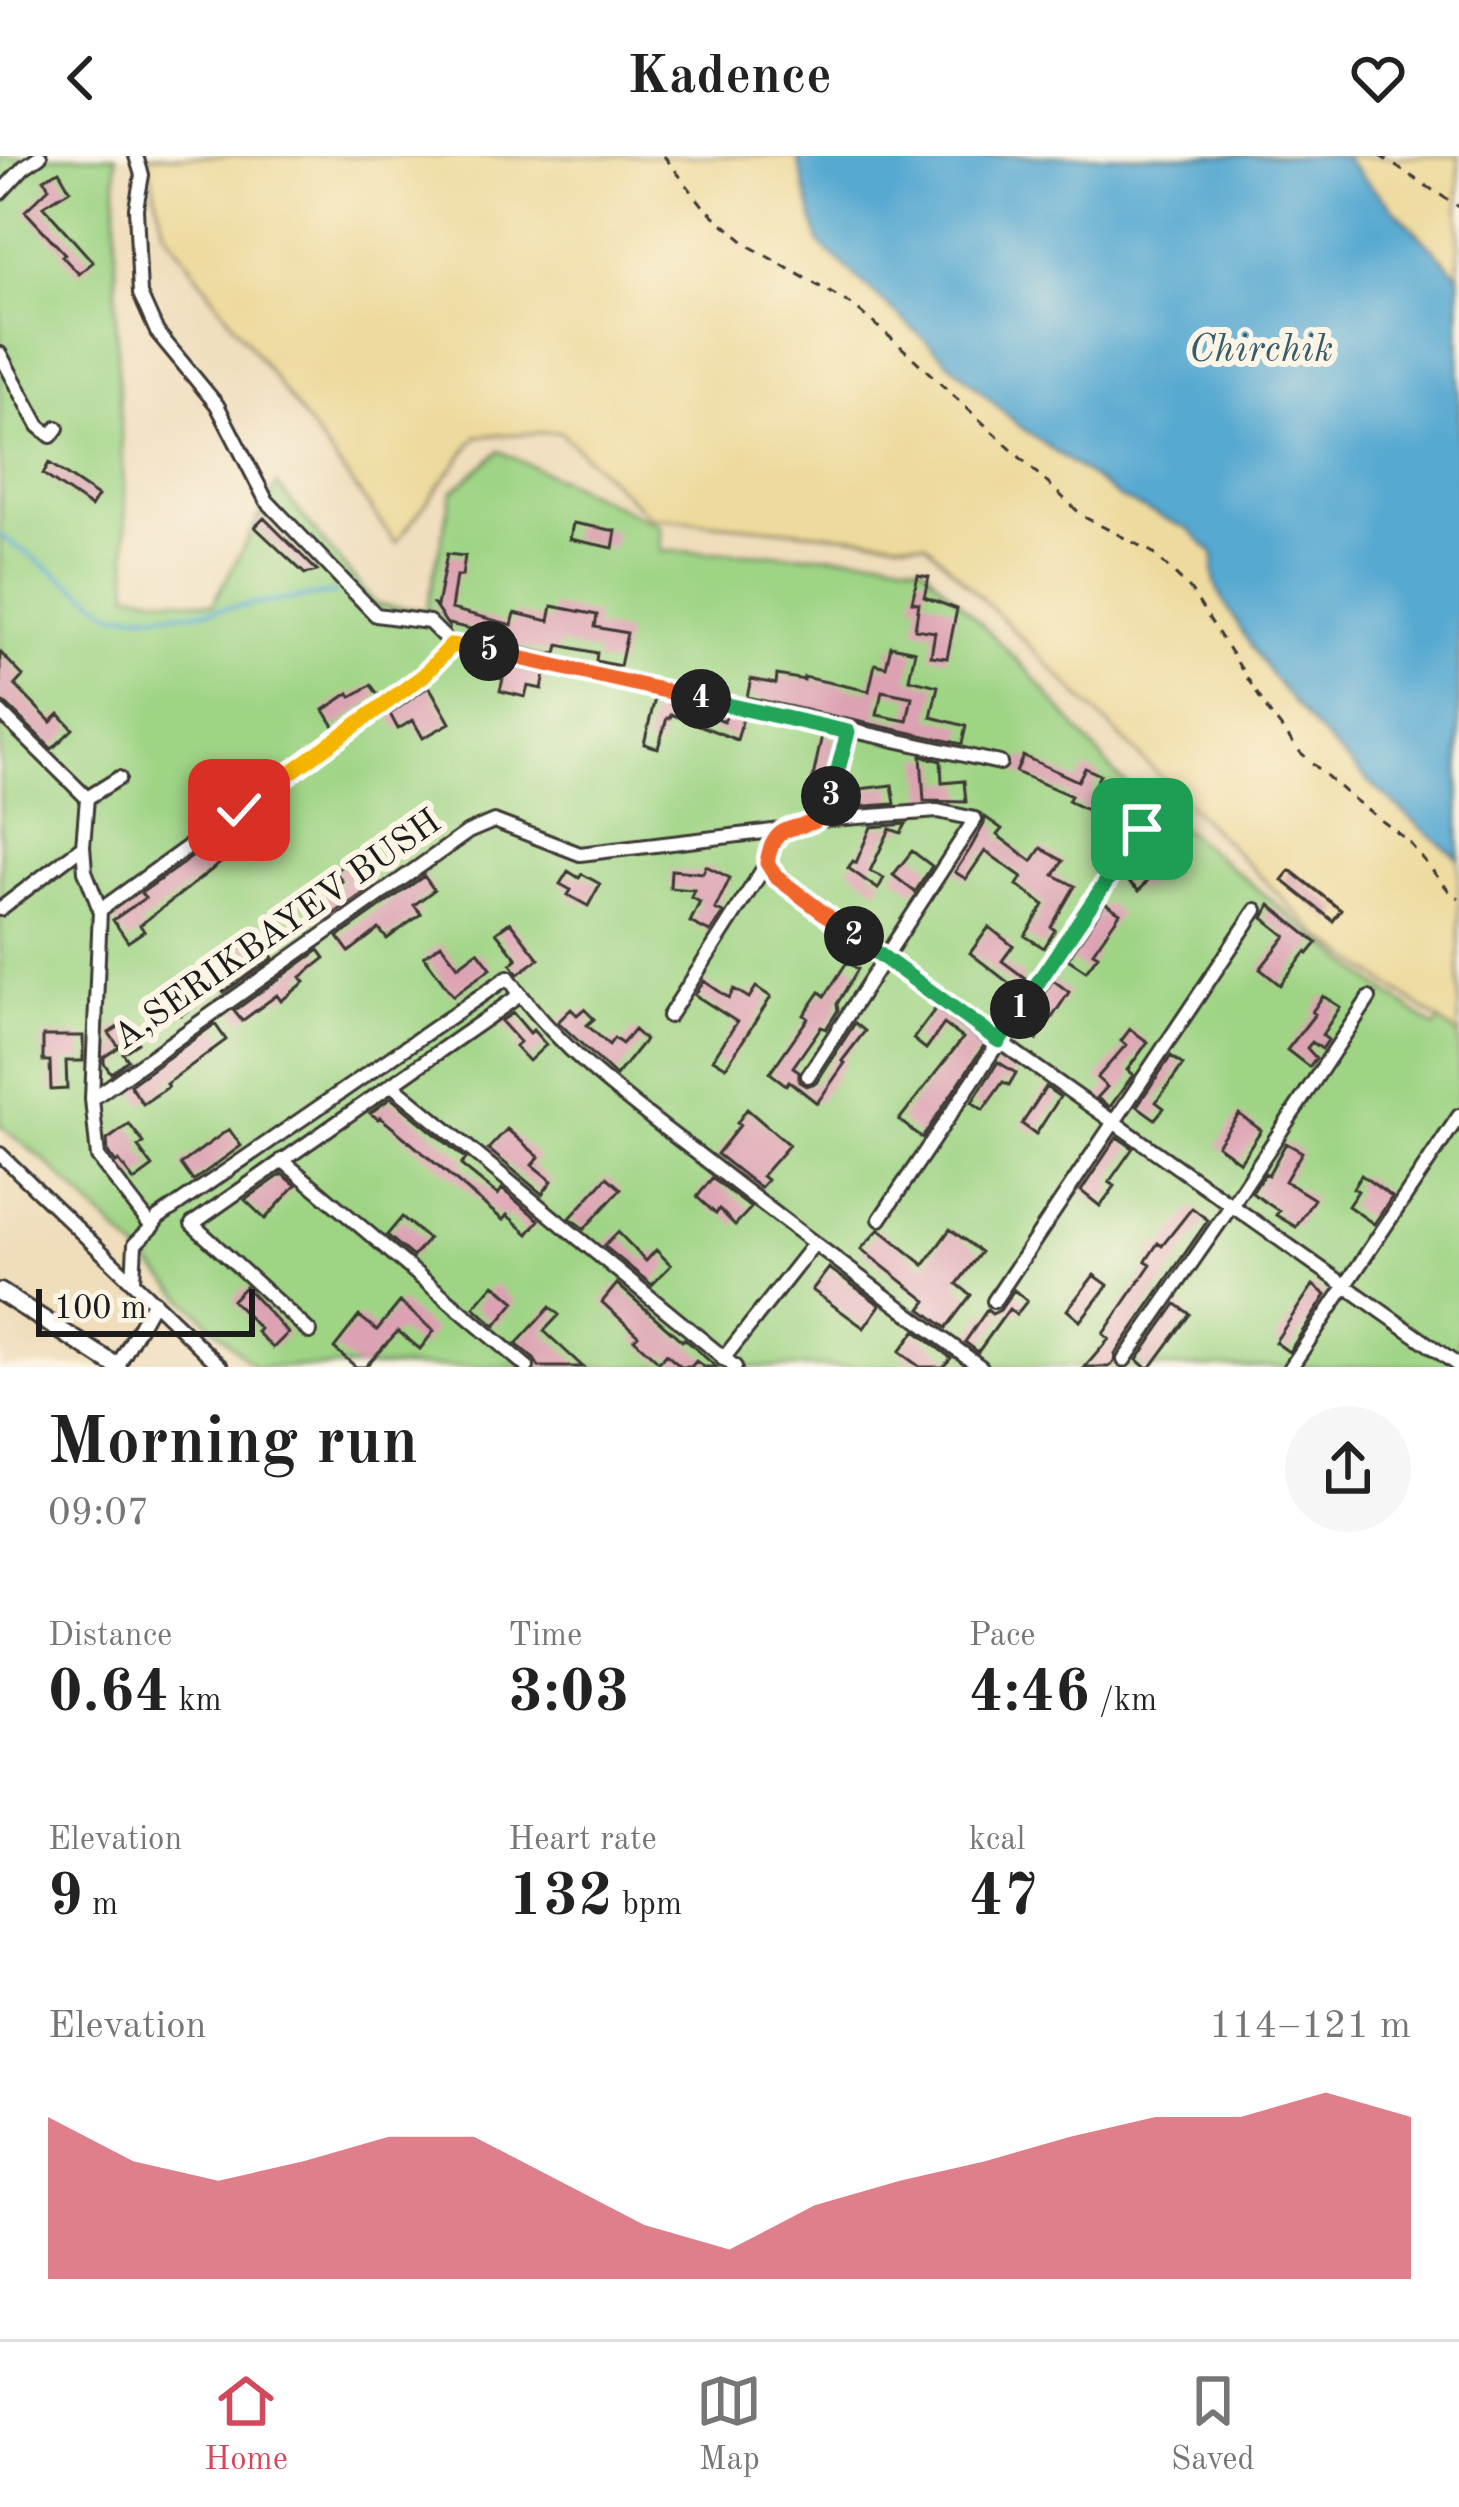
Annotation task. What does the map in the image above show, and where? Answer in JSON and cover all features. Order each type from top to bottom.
[{"type":"main road","points":[[0,1292],[118,1367]]},
{"type":"street","points":[[0,193],[20,161],[40,156]]},
{"type":"street","points":[[136,156],[142,175],[136,208],[140,294],[157,332],[217,405],[266,500],[376,615],[429,622],[452,645],[1000,763]]},
{"type":"street","points":[[0,354],[39,426],[50,436],[57,428]]},
{"type":"street","points":[[100,910],[393,699],[452,645]]},
{"type":"street","points":[[0,712],[87,798]]},
{"type":"street","points":[[818,820],[827,812],[848,732]]},
{"type":"street","points":[[87,798],[119,778]]},
{"type":"street","points":[[87,798],[85,871],[100,910],[92,1099],[98,1157],[152,1227]]},
{"type":"street","points":[[669,1016],[767,863],[772,840],[782,830],[818,820],[938,812],[975,819],[808,1076]]},
{"type":"street","name":"A,SERIKBAYEV BUSH","points":[[92,1099],[469,832],[494,821],[580,854],[782,830]]},
{"type":"street","points":[[880,1219],[1142,829]]},
{"type":"street","points":[[2,905],[83,846]]},
{"type":"street","points":[[767,863],[776,877],[884,959],[1459,1366]]},
{"type":"street","points":[[994,1300],[1256,910]]},
{"type":"street","points":[[133,1280],[135,1244],[158,1218],[508,977],[597,1076],[981,1367]]},
{"type":"street","points":[[310,1332],[192,1224],[520,995]]},
{"type":"street","points":[[1124,1360],[1369,998]]},
{"type":"street","points":[[392,1085],[729,1363],[814,1244]]},
{"type":"street","points":[[1291,1367],[1459,1116]]},
{"type":"street","points":[[0,1154],[221,1367]]},
{"type":"street","points":[[282,1160],[527,1367]]},
{"type":"street","points":[[118,1367],[154,1301]]},
{"type":"path","points":[[664,156],[704,207],[749,245],[852,305],[1084,517],[1152,552],[1190,590],[1300,752],[1407,840],[1459,898]]},
{"type":"path","points":[[1380,156],[1459,207]]},
{"type":"green space","points":[[0,156],[116,156],[116,330],[129,593],[213,604],[277,485],[376,605],[426,610],[452,492],[499,451],[661,526],[661,551],[882,557],[922,565],[1031,674],[1116,775],[1365,976],[1435,1028],[1459,996],[1459,1367],[254,1367],[44,1160],[0,1126]]},
{"type":"sand","points":[[147,156],[1459,156],[1459,1035],[1320,936],[926,543],[650,517],[560,432],[477,436],[396,543],[164,230]]},
{"type":"water","name":"Chirchik","points":[[797,156],[1342,156],[1459,275],[1459,859],[1366,779],[1283,690],[1219,592],[1214,554],[1189,530],[1120,498],[1018,425],[819,243]]},
{"type":"building","points":[[59,171],[70,190],[43,206],[93,262],[79,274],[25,211],[49,188],[44,179]]},
{"type":"building","points":[[49,463],[98,496],[91,507],[43,474]]},
{"type":"building","points":[[264,518],[317,571],[305,574],[255,527]]},
{"type":"building","points":[[573,523],[616,531],[613,548],[570,539]]},
{"type":"building","points":[[447,554],[465,556],[451,609],[512,625],[515,613],[549,621],[552,606],[597,615],[595,627],[627,633],[620,666],[596,661],[597,653],[559,645],[557,653],[550,654],[497,642],[498,635],[449,627],[434,605]]},
{"type":"building","points":[[918,575],[929,577],[924,597],[957,609],[947,658],[931,656],[935,632],[915,629],[919,603],[912,602]]},
{"type":"building","points":[[891,646],[915,651],[909,679],[938,686],[931,717],[966,726],[962,744],[747,697],[751,679],[776,684],[777,675],[869,691],[875,664],[886,667]],"holes":[[[882,691],[912,697],[907,721],[877,715]]]},
{"type":"building","points":[[0,652],[23,676],[15,685],[51,722],[59,714],[73,729],[52,749],[0,702]]},
{"type":"building","points":[[492,662],[545,674],[542,689],[528,686],[525,697],[500,691],[503,679],[489,676]]},
{"type":"building","points":[[371,685],[379,696],[335,728],[324,710]]},
{"type":"building","points":[[429,686],[450,723],[423,738],[413,720],[398,729],[390,714]]},
{"type":"building","points":[[655,698],[724,721],[727,714],[743,718],[737,740],[671,714],[658,748],[644,744]]},
{"type":"building","points":[[822,735],[836,738],[820,798],[809,796]]},
{"type":"building","points":[[921,756],[941,761],[942,783],[964,781],[966,802],[924,801]]},
{"type":"building","points":[[1023,756],[1078,781],[1085,768],[1100,775],[1089,811],[1068,801],[1071,796],[1016,772]]},
{"type":"building","points":[[892,785],[895,804],[839,808],[843,791]]},
{"type":"building","points":[[985,817],[1002,829],[997,835],[1032,861],[1041,848],[1063,861],[1054,875],[1075,886],[1044,948],[1025,936],[1044,905],[1017,885],[1022,877],[985,851],[966,879],[955,872]]},
{"type":"building","points":[[906,824],[901,833],[890,829],[870,871],[884,878],[878,889],[848,868],[856,863],[871,827]]},
{"type":"building","points":[[234,831],[244,845],[140,925],[144,931],[128,942],[113,920],[145,898],[141,893]]},
{"type":"building","points":[[1140,850],[1159,867],[1139,891],[1123,877]]},
{"type":"building","points":[[912,851],[932,866],[915,892],[893,875]]},
{"type":"building","points":[[356,855],[372,876],[359,886],[364,893],[325,920],[313,901],[342,881],[335,871]]},
{"type":"building","points":[[706,866],[730,878],[715,909],[723,913],[710,932],[690,922],[700,902],[691,897],[694,890],[670,888],[671,870],[703,873]]},
{"type":"building","points":[[1290,870],[1341,910],[1333,921],[1282,880]]},
{"type":"building","points":[[568,871],[600,884],[588,906],[568,895],[571,890],[560,884]]},
{"type":"building","points":[[424,876],[434,890],[414,905],[421,914],[387,939],[379,929],[349,952],[338,937]]},
{"type":"building","points":[[1105,903],[1120,913],[1086,971],[1068,959]]},
{"type":"building","points":[[1270,905],[1317,943],[1280,985],[1260,969],[1286,936],[1263,918]]},
{"type":"building","points":[[510,922],[539,959],[518,974],[511,964],[517,959],[496,932]]},
{"type":"building","points":[[989,927],[1013,946],[1002,961],[1025,978],[1018,990],[970,953]]},
{"type":"building","points":[[258,936],[273,958],[181,1015],[168,998]]},
{"type":"building","points":[[441,944],[458,966],[478,951],[491,968],[453,996],[424,956]]},
{"type":"building","points":[[319,950],[325,958],[301,977],[305,982],[281,1001],[277,995],[242,1021],[234,1011]]},
{"type":"building","points":[[847,962],[858,969],[826,1029],[821,1027],[793,1067],[799,1071],[799,1082],[816,1083],[855,1023],[865,1031],[817,1103],[770,1073],[808,1018],[804,1015],[820,992],[825,996]]},
{"type":"building","points":[[1053,980],[1069,992],[1037,1040],[1021,1028]]},
{"type":"building","points":[[704,981],[729,998],[734,989],[749,998],[756,987],[771,997],[726,1067],[713,1059],[737,1022],[695,995]]},
{"type":"building","points":[[1323,996],[1340,1007],[1322,1035],[1328,1040],[1322,1049],[1312,1042],[1307,1048],[1316,1058],[1309,1067],[1287,1050]]},
{"type":"building","points":[[936,1008],[985,1044],[922,1138],[899,1120],[963,1038],[944,1024],[926,1049],[913,1039]]},
{"type":"building","points":[[571,1009],[577,1015],[584,1009],[594,1019],[587,1025],[609,1045],[614,1038],[622,1044],[634,1030],[645,1040],[616,1076],[558,1022]]},
{"type":"building","points":[[513,1013],[546,1045],[529,1061],[501,1021]]},
{"type":"building","points":[[124,1023],[138,1043],[123,1053],[128,1060],[111,1073],[104,1057],[119,1047],[109,1033]]},
{"type":"building","points":[[215,1024],[226,1040],[143,1104],[130,1085]]},
{"type":"building","points":[[1130,1029],[1148,1042],[1127,1070],[1133,1075],[1110,1107],[1097,1098],[1107,1087],[1097,1078],[1126,1045],[1121,1041]]},
{"type":"building","points":[[43,1036],[83,1036],[83,1061],[66,1061],[67,1089],[51,1090],[50,1061],[43,1061]]},
{"type":"building","points":[[1171,1056],[1183,1065],[1156,1102],[1164,1108],[1155,1119],[1137,1106]]},
{"type":"building","points":[[998,1062],[1016,1073],[1009,1085],[1003,1082],[983,1110],[972,1102]]},
{"type":"building","points":[[1046,1087],[1060,1097],[1036,1134],[1022,1124]]},
{"type":"building","points":[[391,1098],[466,1159],[461,1165],[498,1195],[502,1189],[539,1220],[528,1234],[507,1215],[503,1220],[370,1113]]},
{"type":"building","points":[[747,1109],[789,1145],[762,1176],[767,1180],[760,1188],[717,1154]]},
{"type":"building","points":[[1239,1114],[1261,1130],[1240,1162],[1217,1145]]},
{"type":"building","points":[[129,1124],[144,1143],[138,1147],[153,1167],[134,1181],[108,1153],[107,1140]]},
{"type":"building","points":[[229,1129],[241,1146],[193,1181],[181,1164]]},
{"type":"building","points":[[507,1129],[539,1157],[532,1165],[552,1181],[542,1194],[488,1149]]},
{"type":"building","points":[[1117,1137],[1133,1148],[1109,1182],[1115,1186],[1100,1206],[1081,1191]]},
{"type":"building","points":[[1286,1143],[1302,1152],[1285,1181],[1314,1199],[1296,1227],[1252,1193]]},
{"type":"building","points":[[282,1174],[296,1185],[265,1219],[245,1200]]},
{"type":"building","points":[[1361,1175],[1392,1197],[1374,1224],[1348,1206]]},
{"type":"building","points":[[607,1177],[621,1189],[584,1229],[570,1218]]},
{"type":"building","points":[[712,1178],[751,1208],[735,1225],[697,1197]]},
{"type":"building","points":[[1192,1208],[1208,1220],[1114,1362],[1109,1367],[1085,1367],[1109,1339],[1103,1334],[1151,1264],[1146,1261],[1158,1243],[1162,1246]]},
{"type":"building","points":[[402,1217],[428,1239],[413,1257],[387,1235]]},
{"type":"building","points":[[879,1229],[924,1265],[950,1229],[981,1252],[957,1284],[971,1295],[946,1328],[921,1309],[927,1301],[861,1249]]},
{"type":"building","points":[[618,1232],[646,1261],[656,1250],[671,1265],[652,1285],[604,1246]]},
{"type":"building","points":[[829,1268],[880,1305],[864,1328],[812,1290]]},
{"type":"building","points":[[1094,1275],[1108,1285],[1080,1321],[1067,1310]]},
{"type":"building","points":[[494,1284],[515,1302],[495,1326],[474,1307]]},
{"type":"building","points":[[617,1284],[716,1367],[696,1361],[691,1367],[681,1367],[666,1354],[659,1362],[602,1302]]},
{"type":"building","points":[[1313,1285],[1326,1295],[1289,1352],[1275,1342]]},
{"type":"building","points":[[245,1287],[288,1333],[273,1348],[232,1300]]},
{"type":"building","points":[[1014,1290],[1027,1301],[1016,1315],[1009,1309],[978,1352],[965,1342],[987,1310],[992,1314],[1000,1310]]},
{"type":"building","points":[[400,1302],[434,1331],[420,1349],[398,1331],[365,1367],[356,1367],[334,1348],[359,1316],[377,1330]]},
{"type":"building","points":[[1176,1304],[1190,1314],[1151,1367],[1145,1367],[1137,1360]]},
{"type":"building","points":[[550,1307],[559,1315],[544,1331],[583,1367],[539,1367],[516,1344]]},
{"type":"building","points":[[915,1331],[951,1358],[943,1367],[920,1367],[899,1352]]},
{"type":"waterway","points":[[0,535],[115,614],[192,613],[335,593]]},
{"type":"route","points":[[239,810],[423,676],[452,645],[848,732],[827,812],[804,826],[782,830],[772,840],[767,863],[776,877],[999,1041],[1142,829]]}]
